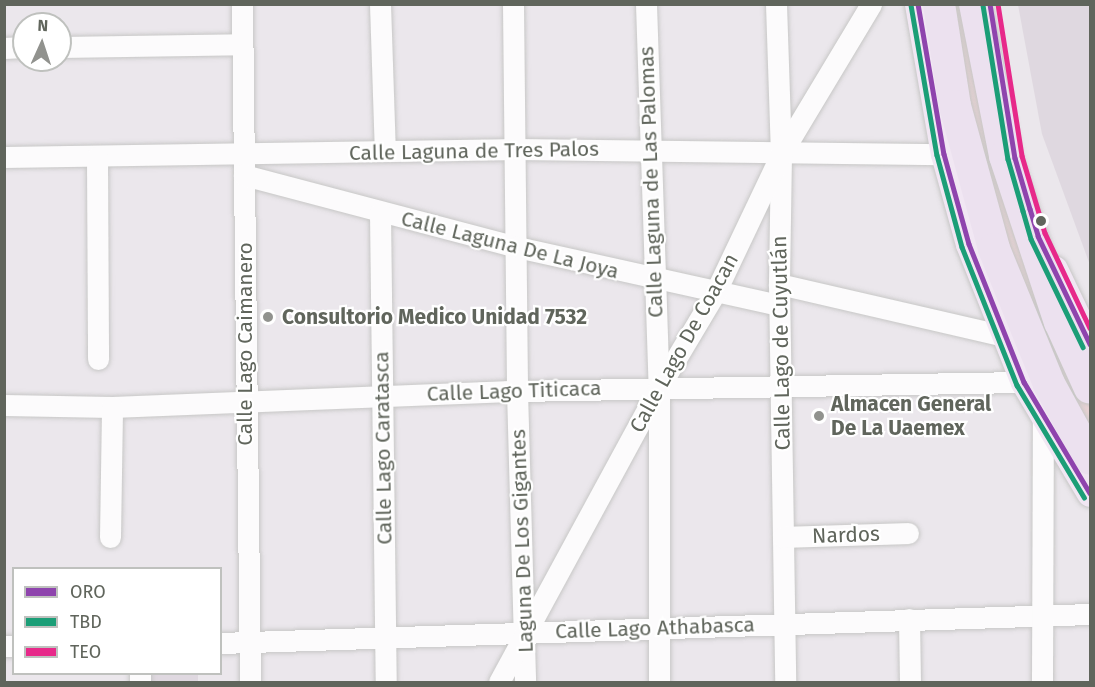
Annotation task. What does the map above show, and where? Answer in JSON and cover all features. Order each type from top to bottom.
[{"type":"highway","points":[[975,4],[1005,156],[1060,322],[1090,388]]},
{"type":"highway","points":[[929,8],[994,249],[1049,384],[1090,459]]},
{"type":"main road","points":[[990,4],[1016,158],[1030,209],[1038,236],[1090,344]]},
{"type":"main road","points":[[929,8],[944,154],[969,244],[1024,382],[1043,418],[1090,493]]},
{"type":"street","name":"Calle Lago Caimanero","points":[[242,4],[250,682]]},
{"type":"street","points":[[380,4],[385,151]]},
{"type":"street","name":"Laguna De Los Gigantes","points":[[513,4],[517,391],[525,682]]},
{"type":"street","name":"Calle Laguna de Las Palomas","points":[[646,4],[653,279],[659,387],[659,682]]},
{"type":"street","name":"Calle Lago de Cuyutlán","points":[[776,4],[781,154],[779,305],[785,682]]},
{"type":"street","name":"Calle Lago De Coacan","points":[[499,682],[659,387],[715,294],[781,154],[871,4]]},
{"type":"street","points":[[72,47],[242,44]]},
{"type":"street","name":"Calle Laguna de Tres Palos","points":[[4,157],[97,157],[243,165],[385,151],[649,149],[781,154],[944,154]]},
{"type":"street","points":[[97,157],[98,359]]},
{"type":"street","name":"Calle Laguna De La Joya","points":[[243,165],[380,213],[715,294],[779,305]]},
{"type":"street","name":"Calle Lago Caratasca","points":[[380,213],[386,682]]},
{"type":"street","points":[[779,284],[1005,336]]},
{"type":"street","name":"Calle Lago Titicaca","points":[[4,405],[112,407],[245,399],[659,387],[1024,382]]},
{"type":"street","points":[[110,537],[112,407]]},
{"type":"street","points":[[1042,682],[1040,615],[1043,418]]},
{"type":"street","name":"Nardos","points":[[783,537],[908,533]]},
{"type":"street","name":"Calle Lago Athabasca","points":[[222,644],[385,640],[659,627],[1090,614]]},
{"type":"street","points":[[909,619],[910,682]]},
{"type":"shaded area","points":[[948,5],[967,5],[1036,289],[1090,406],[1090,442],[990,216]]},
{"type":"shaded area","points":[[1018,5],[1090,5],[1090,265],[1042,134]]},
{"type":"shaded area","points":[[147,675],[198,675],[198,682],[147,682]]},
{"type":"transit line","name":"ORO","points":[[918,4],[944,154],[969,244],[1024,382],[1090,493]]},
{"type":"transit line","name":"ORO","points":[[990,4],[1015,158],[1038,236],[1090,344]]},
{"type":"transit line","name":"TEO","points":[[998,4],[1022,156],[1045,233],[1090,328]]},
{"type":"transit line","name":"TBD","points":[[911,5],[937,155],[962,247],[1017,385],[1084,497]]},
{"type":"transit line","name":"TBD","points":[[983,5],[1008,159],[1031,239],[1083,347]]},
{"type":"place","name":"Consultorio Medico Unidad 7532","points":[[268,317]]},
{"type":"place","name":"Almacen General De La Uaemex","points":[[819,416]]}]
